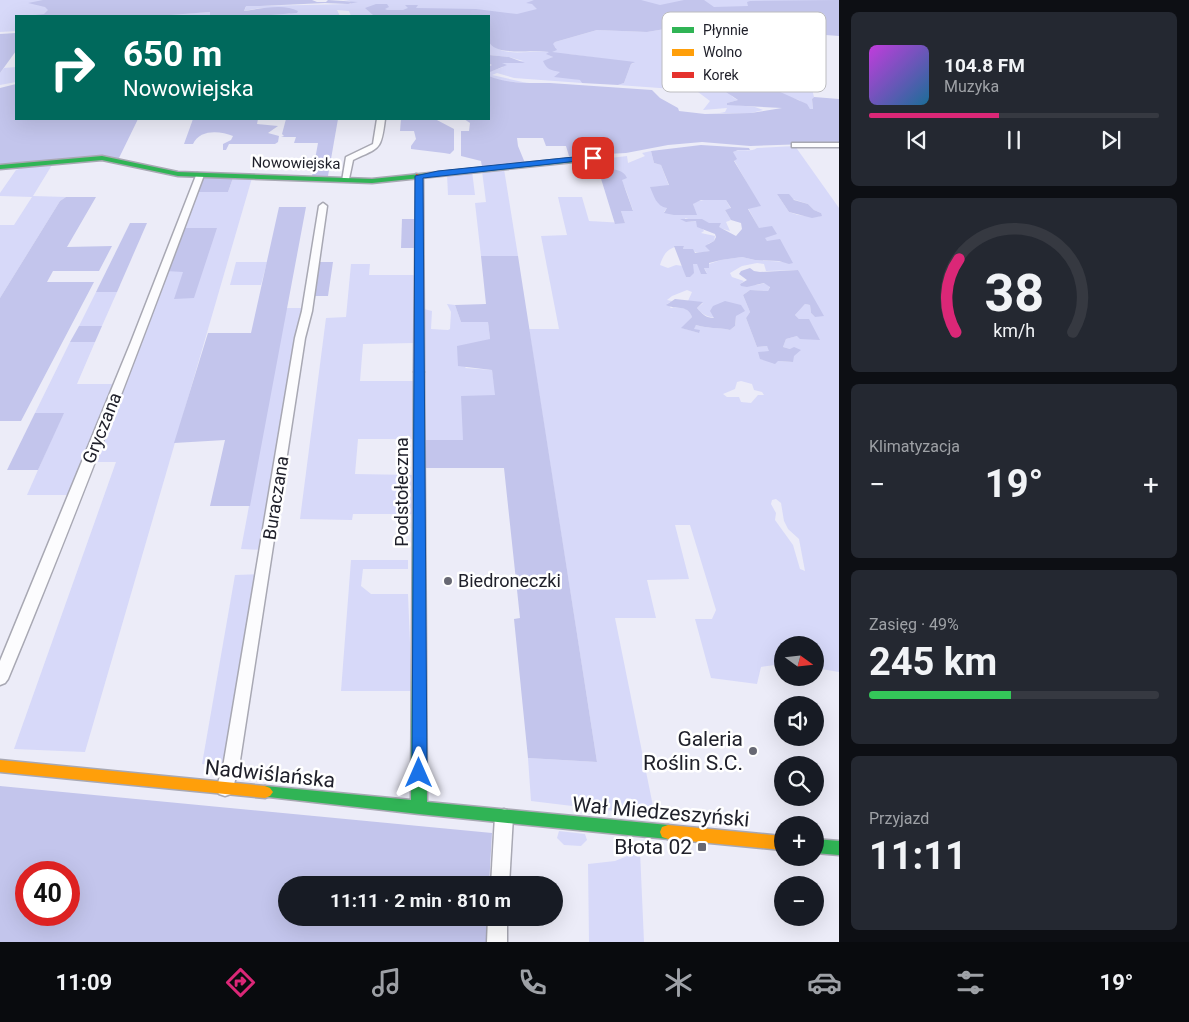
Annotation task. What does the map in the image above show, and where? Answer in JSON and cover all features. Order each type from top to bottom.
[{"type":"street","points":[[345,179],[349,160],[370,152],[379,143],[381,120]]},
{"type":"street","points":[[795,145],[839,145]]},
{"type":"street","name":"Nowowiejska","points":[[0,167],[102,158],[128,162],[170,173],[380,181],[438,173],[593,158]]},
{"type":"street","name":"Gryczana","points":[[0,679],[34,599],[136,342],[200,175]]},
{"type":"street","name":"Podstołeczna","points":[[419,176],[419,808]]},
{"type":"street","name":"Buraczana","points":[[225,789],[231,768],[259,602],[300,338],[307,311],[323,206]]},
{"type":"street","name":"Nadwiślańska","points":[[0,766],[537,819]]},
{"type":"street","points":[[501,876],[504,816]]},
{"type":"street","name":"Wał Miedzeszyński","points":[[537,819],[774,842]]},
{"type":"street","points":[[824,847],[839,848]]},
{"type":"street","points":[[497,942],[498,926]]},
{"type":"shaded area","points":[[0,0],[299,0],[254,6],[260,6],[351,4],[350,1],[343,0],[839,0],[839,20],[826,20],[826,12],[662,12],[662,18],[351,15],[349,11],[337,10],[340,15],[271,15],[290,14],[289,8],[260,8],[244,11],[246,7],[179,14],[210,12],[210,15],[15,15],[15,31],[0,32]]},
{"type":"shaded area","points":[[43,0],[312,0],[326,2],[328,0],[358,2],[348,4],[246,6],[244,11],[286,7],[298,11],[297,13],[271,15],[210,15],[210,12],[170,15],[36,15],[44,14],[48,10],[45,7],[28,3]]},
{"type":"shaded area","points":[[534,0],[641,0],[660,5],[684,0],[704,0],[714,7],[748,6],[747,2],[750,1],[839,0],[839,36],[826,35],[826,12],[662,12],[662,30],[647,32],[597,30],[555,42],[553,44],[557,50],[552,52],[635,62],[631,64],[624,83],[618,85],[582,83],[580,80],[554,77],[560,72],[550,69],[543,61],[553,57],[546,54],[549,52],[506,51],[492,46],[490,43],[490,15],[373,15],[365,8],[376,4],[387,4],[389,7],[385,9],[387,10],[403,10],[408,8],[405,5],[418,5],[416,8],[476,9],[517,14],[537,9],[532,4],[526,3]]},
{"type":"shaded area","points":[[597,30],[647,32],[662,30],[662,88],[618,85],[624,83],[631,64],[634,63],[568,54],[547,54],[553,57],[563,74],[570,78],[581,80],[582,83],[514,78],[497,73],[492,75],[527,83],[500,81],[490,76],[490,72],[503,67],[501,63],[523,61],[490,55],[490,41],[500,50],[508,52],[550,52],[556,48],[552,44],[555,42]]},
{"type":"shaded area","points":[[15,33],[15,52],[0,73],[0,34]]},
{"type":"shaded area","points":[[490,55],[509,57],[525,63],[502,63],[507,65],[490,72],[490,66],[492,65],[490,64]]},
{"type":"shaded area","points":[[15,67],[15,82],[0,85],[0,73],[4,68]]},
{"type":"shaded area","points":[[490,76],[519,82],[652,90],[660,98],[678,108],[679,111],[705,114],[751,113],[782,108],[727,105],[727,103],[738,100],[726,92],[780,92],[807,104],[810,109],[813,109],[812,99],[814,97],[839,99],[839,143],[750,146],[702,142],[668,145],[626,153],[569,156],[566,146],[546,146],[543,138],[517,138],[525,163],[482,167],[481,161],[461,156],[461,131],[469,131],[470,123],[466,120],[490,120]]},
{"type":"shaded area","points":[[15,84],[15,120],[138,120],[119,158],[0,165],[0,88]]},
{"type":"shaded area","points":[[698,92],[727,92],[738,100],[727,104],[755,107],[763,110],[751,113],[720,113],[725,112],[727,108],[703,110],[710,101]]},
{"type":"shaded area","points":[[780,92],[813,92],[813,110],[799,100]]},
{"type":"shaded area","points":[[193,120],[258,120],[257,124],[278,126],[268,133],[279,136],[278,142],[275,144],[229,144],[226,150],[223,150],[223,144],[231,140],[233,136],[211,132],[200,136],[193,144],[184,144]]},
{"type":"shaded area","points":[[286,120],[338,120],[328,176],[312,176],[318,143],[294,143],[296,137],[281,137],[284,136],[282,134]]},
{"type":"shaded area","points":[[401,120],[437,120],[454,129],[454,150],[450,154],[411,149],[416,139],[414,131],[400,131]]},
{"type":"shaded area","points":[[701,145],[749,148],[750,150],[733,152],[737,159],[734,161],[761,206],[748,209],[759,228],[772,226],[777,234],[765,238],[767,241],[780,239],[793,263],[742,257],[709,263],[709,268],[704,268],[707,274],[701,274],[697,264],[693,264],[694,273],[690,277],[686,277],[674,246],[684,246],[683,249],[693,249],[695,253],[710,251],[705,246],[714,241],[716,237],[715,234],[697,227],[696,221],[686,222],[680,219],[702,219],[709,223],[721,223],[719,227],[736,236],[742,229],[741,223],[731,220],[725,210],[731,208],[726,200],[701,200],[693,204],[697,215],[674,215],[664,213],[667,208],[660,205],[654,197],[650,187],[669,185],[661,165],[654,163],[651,151]]},
{"type":"shaded area","points":[[795,146],[839,208],[839,672],[824,670],[824,636],[774,636],[774,665],[761,667],[757,684],[711,678],[695,619],[712,619],[716,610],[690,525],[675,525],[689,579],[647,580],[656,618],[615,618],[655,816],[531,801],[528,758],[597,762],[529,329],[559,329],[541,236],[567,235],[558,197],[582,197],[589,221],[625,223],[621,211],[633,210],[622,182],[613,172],[598,169],[594,160],[627,156],[628,163],[645,156],[642,153],[651,151],[654,163],[661,165],[669,186],[651,187],[667,208],[664,212],[696,215],[694,202],[709,199],[726,200],[731,209],[725,210],[731,220],[726,222],[730,231],[697,222],[704,231],[701,233],[715,236],[714,241],[708,244],[711,251],[697,253],[690,249],[683,249],[684,246],[675,247],[666,253],[660,265],[668,268],[676,265],[683,266],[686,277],[693,264],[697,264],[707,273],[704,268],[709,264],[742,257],[755,260],[786,262],[764,238],[748,208],[760,206],[734,160],[733,152],[736,151]],"holes":[[[777,194],[808,204],[814,210],[821,213],[818,217],[789,212]],[[685,218],[696,221],[686,222]],[[757,263],[764,264],[766,271],[798,270],[815,317],[811,313],[810,305],[805,304],[795,315],[799,319],[797,336],[786,339],[783,347],[790,349],[793,362],[778,361],[767,346],[757,347],[746,318],[750,312],[743,295],[750,290],[768,291],[770,286],[765,283],[757,285],[740,284],[744,281],[732,277],[730,273],[742,266]],[[687,290],[692,292],[688,301],[703,303],[697,308],[701,312],[714,318],[736,316],[735,326],[730,330],[696,325],[693,329],[699,333],[682,328],[692,317],[691,314],[686,309],[671,308],[667,304],[672,301],[667,300]],[[741,381],[752,384],[754,390],[762,392],[764,395],[758,395],[751,403],[741,402],[739,397],[727,397],[723,394],[735,389],[737,382]],[[776,499],[781,503],[784,521],[788,529],[799,539],[805,571],[800,569],[793,545],[775,520],[776,513],[771,504],[772,500]]]},
{"type":"shaded area","points":[[52,165],[33,196],[66,197],[60,201],[0,298],[0,225],[14,225],[32,197],[0,196],[0,193],[16,170],[24,167]]},
{"type":"shaded area","points":[[606,168],[621,171],[627,178],[622,180],[633,211],[621,211],[625,223],[615,224],[598,169]]},
{"type":"shaded area","points":[[504,169],[518,256],[481,256],[475,203],[486,202],[482,171]]},
{"type":"shaded area","points":[[472,171],[475,195],[448,195],[447,174]]},
{"type":"shaded area","points":[[202,178],[233,178],[228,192],[196,192]]},
{"type":"shaded area","points":[[233,178],[252,178],[85,752],[14,749],[116,462],[95,462],[166,271],[184,271],[216,228],[183,228],[196,192],[228,192]]},
{"type":"shaded area","points":[[777,194],[789,194],[794,200],[808,204],[814,210],[821,213],[822,216],[812,218],[789,212]]},
{"type":"shaded area","points":[[66,197],[96,197],[67,247],[112,246],[99,271],[53,271],[47,282],[94,282],[21,421],[0,421],[0,298],[60,201]]},
{"type":"shaded area","points":[[279,207],[306,207],[250,506],[210,506],[225,440],[174,443],[208,333],[251,333]]},
{"type":"shaded area","points":[[402,219],[415,219],[416,248],[401,248]]},
{"type":"shaded area","points":[[130,223],[147,223],[117,292],[96,292]]},
{"type":"shaded area","points":[[183,228],[217,228],[194,298],[174,299],[183,272],[166,271]]},
{"type":"shaded area","points":[[481,256],[518,256],[597,762],[528,758],[514,619],[520,618],[504,468],[424,468],[426,440],[463,440],[461,396],[495,395],[492,370],[458,366],[457,346],[490,339],[488,322],[461,322],[455,305],[486,304]]},
{"type":"shaded area","points":[[236,262],[267,262],[261,285],[230,285]]},
{"type":"shaded area","points":[[317,262],[333,262],[328,296],[311,296]]},
{"type":"shaded area","points":[[351,264],[370,264],[369,275],[415,275],[414,343],[363,344],[360,381],[414,381],[414,439],[358,439],[355,474],[414,475],[414,514],[353,514],[352,520],[300,519],[326,318],[346,317]]},
{"type":"shaded area","points":[[750,268],[760,272],[798,270],[824,316],[815,317],[811,313],[810,305],[805,304],[795,315],[799,319],[809,319],[820,340],[800,339],[797,336],[786,339],[783,347],[790,349],[794,347],[801,350],[794,356],[793,362],[778,361],[775,364],[760,359],[758,352],[769,351],[767,346],[757,347],[746,318],[750,312],[743,295],[750,290],[768,291],[770,287],[764,283],[747,287],[741,286],[740,284],[747,280],[739,274],[741,271]]},
{"type":"shaded area","points":[[96,292],[117,292],[102,326],[79,326]]},
{"type":"shaded area","points":[[675,299],[703,302],[697,308],[704,315],[711,318],[714,318],[710,311],[713,306],[725,301],[741,305],[745,311],[736,316],[735,326],[730,330],[696,325],[694,329],[700,330],[699,333],[681,328],[692,317],[688,310],[666,305]]},
{"type":"shaded area","points":[[447,304],[455,305],[461,322],[488,322],[490,339],[465,368],[492,370],[496,395],[463,440],[426,440],[424,309],[432,311],[431,329],[448,330],[450,329],[451,312]]},
{"type":"shaded area","points":[[286,308],[304,308],[264,550],[241,549]]},
{"type":"shaded area","points":[[79,326],[102,326],[95,342],[70,342]]},
{"type":"shaded area","points":[[70,342],[95,342],[77,384],[114,384],[71,495],[27,495],[63,413],[35,413]]},
{"type":"shaded area","points":[[35,413],[64,413],[38,470],[7,470]]},
{"type":"shaded area","points":[[351,560],[408,560],[408,569],[363,569],[361,586],[371,594],[408,594],[412,691],[341,691]]},
{"type":"shaded area","points":[[259,574],[226,767],[202,764],[235,575]]},
{"type":"shaded area","points":[[0,786],[492,833],[490,876],[278,876],[278,926],[487,926],[486,942],[0,942]]},
{"type":"shaded area","points":[[559,831],[585,834],[587,840],[581,846],[564,845],[557,838]]},
{"type":"shaded area","points":[[640,851],[644,942],[589,942],[588,864],[615,861]]},
{"type":"traffic: fast","points":[[0,167],[102,158],[178,174],[372,181],[593,158]]},
{"type":"traffic: fast","points":[[419,372],[419,808]]},
{"type":"traffic: fast","points":[[265,792],[668,832]]},
{"type":"traffic: fast","points":[[824,847],[839,848]]},
{"type":"traffic: slow","points":[[0,766],[265,792]]},
{"type":"traffic: slow","points":[[668,832],[774,842]]},
{"type":"traffic: jam","points":[[419,176],[419,372]]},
{"type":"place","name":"Biedroneczki","points":[[448,581]]},
{"type":"place","name":"Galeria Roślin S.C.","points":[[753,751]]},
{"type":"place","name":"Błota 02","points":[[702,847]]},
{"type":"route","points":[[419,773],[419,176],[593,158]]}]
